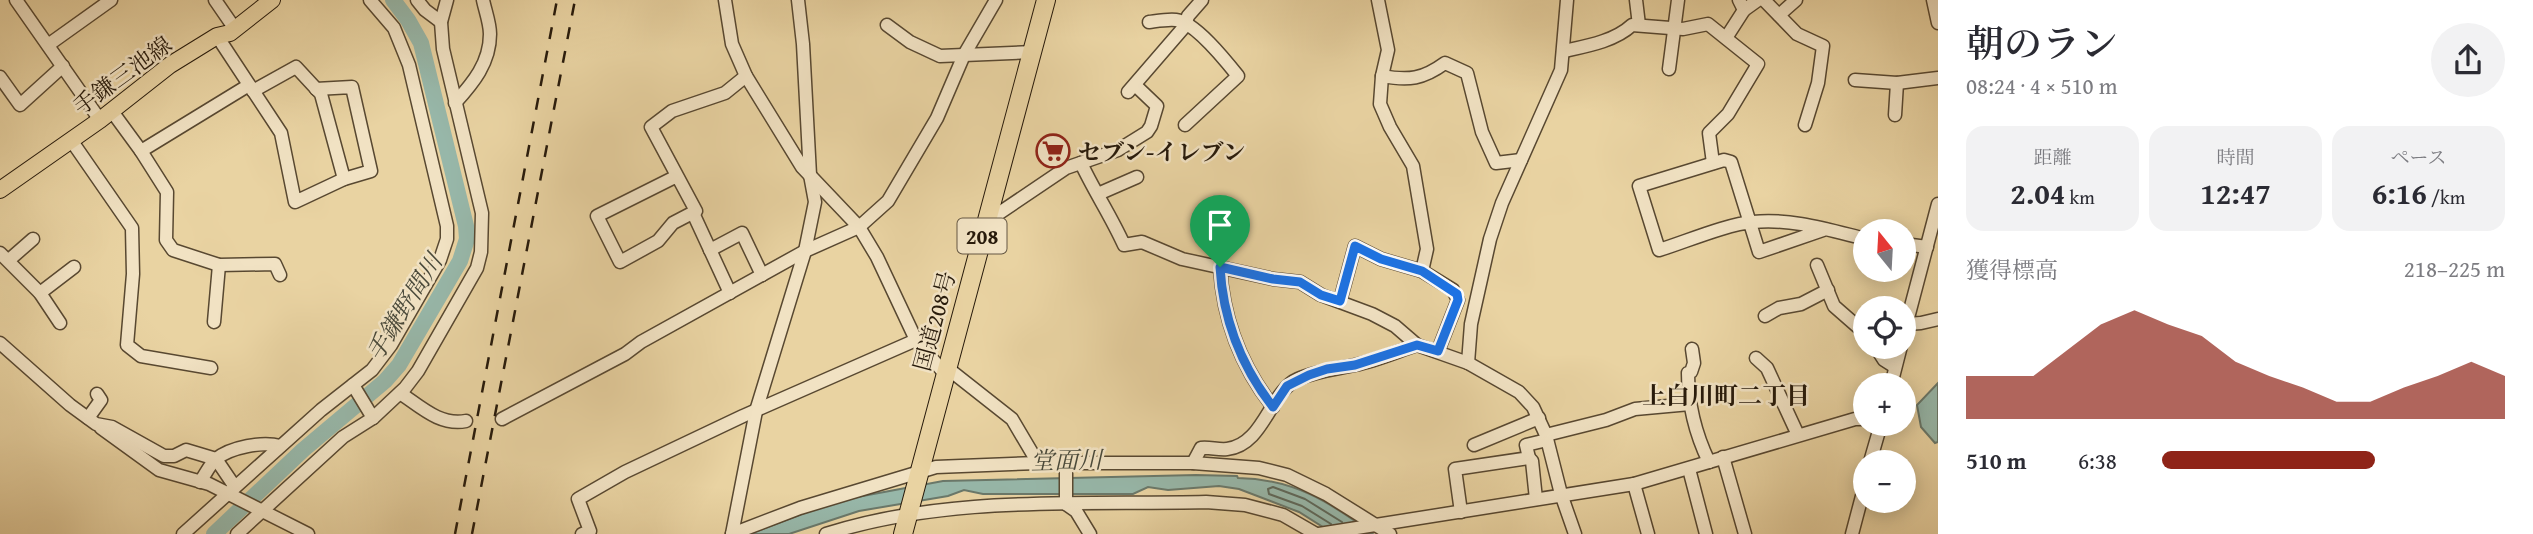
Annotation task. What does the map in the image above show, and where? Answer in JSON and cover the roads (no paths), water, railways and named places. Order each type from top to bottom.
[{"type":"highway","name":"国道208号","points":[[903,534],[1046,0]]},
{"type":"main road","name":"手鎌三池線","points":[[0,190],[106,115],[170,65],[217,36],[234,29],[272,0]]},
{"type":"street","points":[[16,0],[63,66],[141,151],[167,192],[166,240],[173,250],[219,265],[275,264],[280,275]]},
{"type":"street","points":[[48,45],[111,0]]},
{"type":"street","points":[[215,0],[234,29]]},
{"type":"street","points":[[183,534],[280,446],[372,370],[391,345],[440,260],[447,239],[447,226],[409,65],[394,28],[370,0]]},
{"type":"street","points":[[417,0],[441,22]]},
{"type":"street","points":[[237,534],[343,437],[373,418],[400,393],[418,371],[477,268],[481,252],[482,213],[443,49],[441,22],[447,0]]},
{"type":"street","points":[[454,103],[476,80],[483,68],[490,34],[483,0]]},
{"type":"street","points":[[725,0],[732,44],[746,76],[810,175],[859,227],[877,257],[916,340],[946,371],[1012,419],[1038,463]]},
{"type":"street","points":[[732,534],[756,411],[805,251],[815,202],[810,175],[798,0]]},
{"type":"street","points":[[502,419],[625,354],[641,342],[805,251],[859,227],[888,201],[905,174],[937,118],[964,55],[996,0]]},
{"type":"street","points":[[986,222],[1066,168],[1118,150],[1147,132],[1157,106],[1131,88],[1202,0]]},
{"type":"street","points":[[1378,0],[1388,50],[1382,76],[1381,104],[1390,127],[1413,166],[1427,249],[1422,271]]},
{"type":"street","points":[[1468,363],[1471,324],[1490,239],[1502,203],[1561,70],[1567,0]]},
{"type":"street","points":[[1636,0],[1639,25]]},
{"type":"street","points":[[1669,69],[1678,0]]},
{"type":"street","points":[[1726,38],[1742,5],[1758,0]]},
{"type":"street","points":[[1764,0],[1797,34],[1823,46],[1818,83],[1805,125]]},
{"type":"street","points":[[1779,15],[1796,0]]},
{"type":"street","points":[[1933,0],[1938,23]]},
{"type":"street","points":[[1149,22],[1178,20],[1185,23],[1213,46],[1238,76],[1185,125]]},
{"type":"street","points":[[887,24],[925,51],[940,56],[1032,52]]},
{"type":"street","points":[[1564,51],[1624,32],[1632,25],[1675,28],[1709,24],[1758,64],[1728,114],[1709,133],[1713,163]]},
{"type":"street","points":[[217,36],[281,133],[295,202],[344,179],[371,171],[352,87],[316,89]]},
{"type":"street","points":[[1382,76],[1397,79],[1416,78],[1430,74],[1445,63],[1467,73],[1482,132],[1496,163],[1521,160]]},
{"type":"street","points":[[0,77],[20,105],[63,66]]},
{"type":"street","points":[[141,151],[251,88],[296,67],[321,94],[344,179]]},
{"type":"street","points":[[677,176],[597,216],[620,262],[658,241],[673,223],[696,211],[651,127],[672,111],[725,93],[746,76]]},
{"type":"street","points":[[1855,80],[1897,83],[1938,79]]},
{"type":"street","points":[[1895,115],[1897,83]]},
{"type":"street","points":[[71,140],[131,228],[133,274],[127,345],[141,356],[211,368]]},
{"type":"street","points":[[1826,229],[1759,252],[1750,222],[1731,162],[1724,160],[1639,186],[1659,250],[1750,222],[1798,223],[1826,229],[1853,236]]},
{"type":"street","points":[[1081,163],[1124,245],[1142,242],[1182,259],[1273,279],[1300,282],[1321,295],[1395,326],[1417,345],[1468,363],[1519,392],[1539,418],[1561,494],[1576,534]]},
{"type":"street","points":[[1098,194],[1138,177]]},
{"type":"street","points":[[1914,296],[1938,204]]},
{"type":"street","points":[[693,213],[730,293]]},
{"type":"street","points":[[710,250],[742,233],[762,275]]},
{"type":"street","points":[[33,239],[4,257],[40,293],[60,323]]},
{"type":"street","points":[[1340,301],[1355,246],[1381,259],[1422,271],[1457,294],[1458,300],[1438,351]]},
{"type":"street","points":[[1916,246],[1927,247]]},
{"type":"street","points":[[214,322],[219,265]]},
{"type":"street","points":[[1817,265],[1834,306],[1853,323]]},
{"type":"street","points":[[40,293],[74,267]]},
{"type":"street","points":[[1220,267],[1221,285],[1236,347],[1261,392],[1273,407]]},
{"type":"street","points":[[1765,316],[1779,308],[1801,304],[1828,290]]},
{"type":"street","points":[[1916,325],[1938,319]]},
{"type":"street","points":[[582,534],[590,531],[578,499],[625,472],[916,340]]},
{"type":"street","points":[[0,343],[92,421],[159,470],[231,491],[262,511],[308,534]]},
{"type":"street","points":[[1193,463],[1200,448],[1228,449],[1242,443],[1264,423],[1287,386],[1296,380],[1327,369],[1368,362],[1417,345]]},
{"type":"street","points":[[1692,349],[1694,363],[1688,373],[1690,404],[1709,462]]},
{"type":"street","points":[[1756,358],[1766,368],[1798,435]]},
{"type":"street","points":[[1883,359],[1895,367]]},
{"type":"street","points":[[1894,373],[1897,359]]},
{"type":"street","points":[[353,385],[373,418]]},
{"type":"street","points":[[400,393],[444,421],[466,421]]},
{"type":"street","points":[[92,421],[101,400],[97,394]]},
{"type":"street","points":[[1536,499],[1532,461],[1526,445],[1635,409],[1690,404]]},
{"type":"street","points":[[1474,444],[1539,418]]},
{"type":"street","points":[[826,534],[862,522],[970,507],[1206,502],[1245,505],[1283,515],[1319,534],[1634,484],[1853,420]]},
{"type":"street","points":[[92,421],[112,427],[164,456],[174,456],[186,450],[216,459],[231,491]]},
{"type":"street","points":[[200,482],[216,459],[245,447],[268,443],[280,446]]},
{"type":"street","points":[[1723,457],[1745,534]]},
{"type":"street","points":[[1461,512],[1455,469],[1529,458]]},
{"type":"street","points":[[732,534],[800,508],[936,467],[1038,463],[1193,463],[1259,468],[1287,475],[1326,494],[1390,534]]},
{"type":"street","points":[[1066,463],[1066,504]]},
{"type":"street","points":[[1689,469],[1706,534]]},
{"type":"street","points":[[1634,484],[1648,534]]},
{"type":"street","points":[[1066,504],[1076,511],[1090,534]]},
{"type":"street","points":[[1852,534],[1858,513]]},
{"type":"water","points":[[1938,383],[1938,442],[1935,443],[1921,427],[1917,405]]},
{"type":"water","points":[[1237,476],[1294,488],[1326,502],[1373,534],[1334,534],[1299,512],[1239,489],[1219,486],[1168,490],[1148,487],[1133,494],[983,494],[964,490],[948,496],[859,511],[789,534],[749,534],[836,501],[943,481]]},
{"type":"waterway","name":"手鎌野間川","points":[[214,534],[303,450],[385,381],[399,365],[460,261],[467,239],[466,226],[421,43],[393,0]]},
{"type":"railway","points":[[455,534],[557,0]]},
{"type":"railway","points":[[472,534],[575,0]]},
{"type":"place","name":"セブン-イレブン","points":[[1053,151]]},
{"type":"district","name":"上白川町二丁目","points":[[1726,395]]},
{"type":"water label","name":"堂面川","points":[[1066,460]]}]
